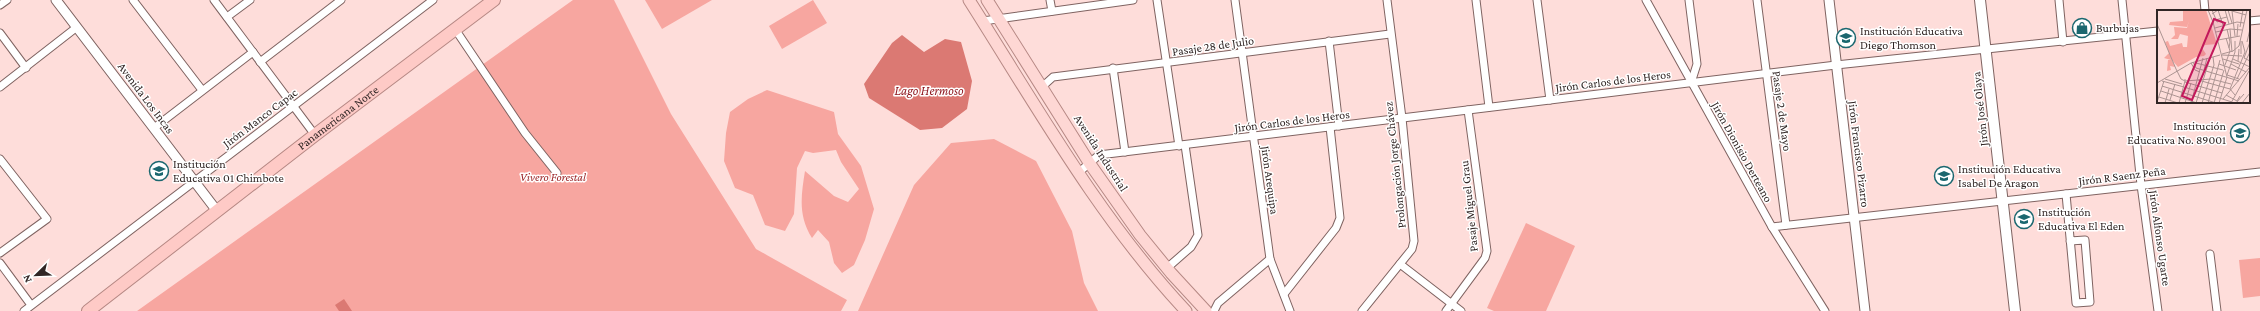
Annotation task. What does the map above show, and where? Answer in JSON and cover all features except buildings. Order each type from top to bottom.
[{"type":"highway","name":"Panamericana Norte","points":[[88,311],[490,1]]},
{"type":"main road","points":[[969,0],[1078,173],[1129,246],[1186,311]]},
{"type":"main road","name":"Avenida Industrial","points":[[987,0],[1090,164],[1140,235],[1167,268],[1206,311]]},
{"type":"main road","name":"Jirón José Olaya","points":[[1980,0],[2015,311]]},
{"type":"street","points":[[0,5],[7,0]]},
{"type":"street","points":[[133,0],[202,90]]},
{"type":"street","points":[[214,0],[316,135]]},
{"type":"street","points":[[227,18],[250,0]]},
{"type":"street","points":[[260,62],[341,0]]},
{"type":"street","name":"Jirón Manco Capac","points":[[24,311],[433,0]]},
{"type":"street","points":[[1050,0],[1052,11]]},
{"type":"street","points":[[983,21],[1104,2],[1133,0]]},
{"type":"street","points":[[1157,0],[1166,63],[1198,235],[1191,247],[1167,268]]},
{"type":"street","name":"Jirón Arequipa","points":[[1235,0],[1252,137],[1270,259],[1290,311]]},
{"type":"street","name":"Prolongación Jorge Chávez","points":[[1362,311],[1412,249],[1414,241],[1402,118],[1390,34],[1387,0]]},
{"type":"street","points":[[1476,0],[1489,107]]},
{"type":"street","points":[[1537,0],[1550,100]]},
{"type":"street","name":"Jirón Dionisio Derteano","points":[[1646,0],[1772,227],[1825,311]]},
{"type":"street","points":[[1689,0],[1697,64],[1691,83]]},
{"type":"street","name":"Pasaje 2 de Mayo","points":[[1757,0],[1765,74],[1786,225]]},
{"type":"street","name":"Jirón Francisco Pizarro","points":[[1829,0],[1866,311]]},
{"type":"street","points":[[2059,0],[2063,42]]},
{"type":"street","name":"Jirón Alfonso Ugarte","points":[[2122,0],[2141,185],[2158,311]]},
{"type":"street","points":[[2204,0],[2205,10]]},
{"type":"street","name":"Avenida Los Incas","points":[[59,1],[77,27],[217,211]]},
{"type":"street","points":[[2250,21],[2260,20]]},
{"type":"street","points":[[0,87],[77,27]]},
{"type":"street","points":[[455,29],[525,133],[558,173]]},
{"type":"street","name":"Jirón Carlos de los Heros","points":[[1078,173],[1100,156],[1125,152],[1765,74],[2157,31]]},
{"type":"street","points":[[0,32],[26,68]]},
{"type":"street","name":"Pasaje 28 de Julio","points":[[1042,86],[1054,77],[1113,68],[1166,63],[1390,34]]},
{"type":"street","points":[[1329,41],[1339,126]]},
{"type":"street","points":[[154,128],[253,52]]},
{"type":"street","points":[[1113,68],[1125,152]]},
{"type":"street","name":"Pasaje Miguel Grau","points":[[1446,311],[1485,258],[1487,251],[1468,110]]},
{"type":"street","points":[[1284,294],[1336,228],[1340,218],[1330,127]]},
{"type":"street","points":[[0,159],[47,219],[0,253]]},
{"type":"street","name":"Jirón R Saenz Peña","points":[[1772,227],[1855,216],[2260,172]]},
{"type":"street","points":[[2066,194],[2070,241],[2076,303],[2090,302],[2085,240],[2070,241]]},
{"type":"street","points":[[2210,254],[2217,311]]},
{"type":"street","points":[[1214,311],[1218,303],[1270,259]]},
{"type":"street","points":[[0,263],[31,305]]},
{"type":"street","points":[[1400,264],[1461,311]]},
{"type":"green space","name":"Vivero Forestal","points":[[573,0],[614,0],[671,114],[756,249],[847,300],[841,311],[137,311]]},
{"type":"green space","points":[[645,0],[712,0],[662,29]]},
{"type":"green space","points":[[813,0],[827,23],[782,49],[769,26]]},
{"type":"green space","points":[[767,90],[834,112],[838,134],[861,166],[874,209],[865,240],[854,265],[842,273],[834,263],[829,242],[818,230],[812,238],[804,222],[802,206],[802,189],[805,171],[834,196],[848,202],[859,189],[841,162],[836,150],[813,153],[805,151],[797,168],[794,214],[785,231],[765,225],[753,195],[735,188],[724,161],[726,133],[730,112],[748,99]]},
{"type":"green space","points":[[994,139],[1036,161],[1072,231],[1084,283],[1098,311],[858,311],[914,185],[951,143]]},
{"type":"green space","points":[[1526,223],[1575,246],[1546,311],[1494,311],[1487,308]]},
{"type":"green space","points":[[2260,258],[2260,296],[2243,298],[2239,260]]},
{"type":"water","name":"Lago Hermoso","points":[[902,35],[924,52],[945,39],[961,42],[972,81],[967,109],[942,128],[920,130],[869,98],[864,84],[892,43]]},
{"type":"water","points":[[344,299],[352,311],[339,311],[335,305]]},
{"type":"place","name":"Burbujas","points":[[2082,28]]},
{"type":"place","name":"Institución Educativa Diego Thomson","points":[[1846,38]]},
{"type":"place","name":"Institución Educativa No. 89001","points":[[2240,133]]},
{"type":"place","name":"Institución Educativa 01 Chimbote","points":[[159,171]]},
{"type":"place","name":"Institución Educativa Isabel De Aragon","points":[[1944,176]]},
{"type":"place","name":"Institución Educativa El Eden","points":[[2024,219]]}]
